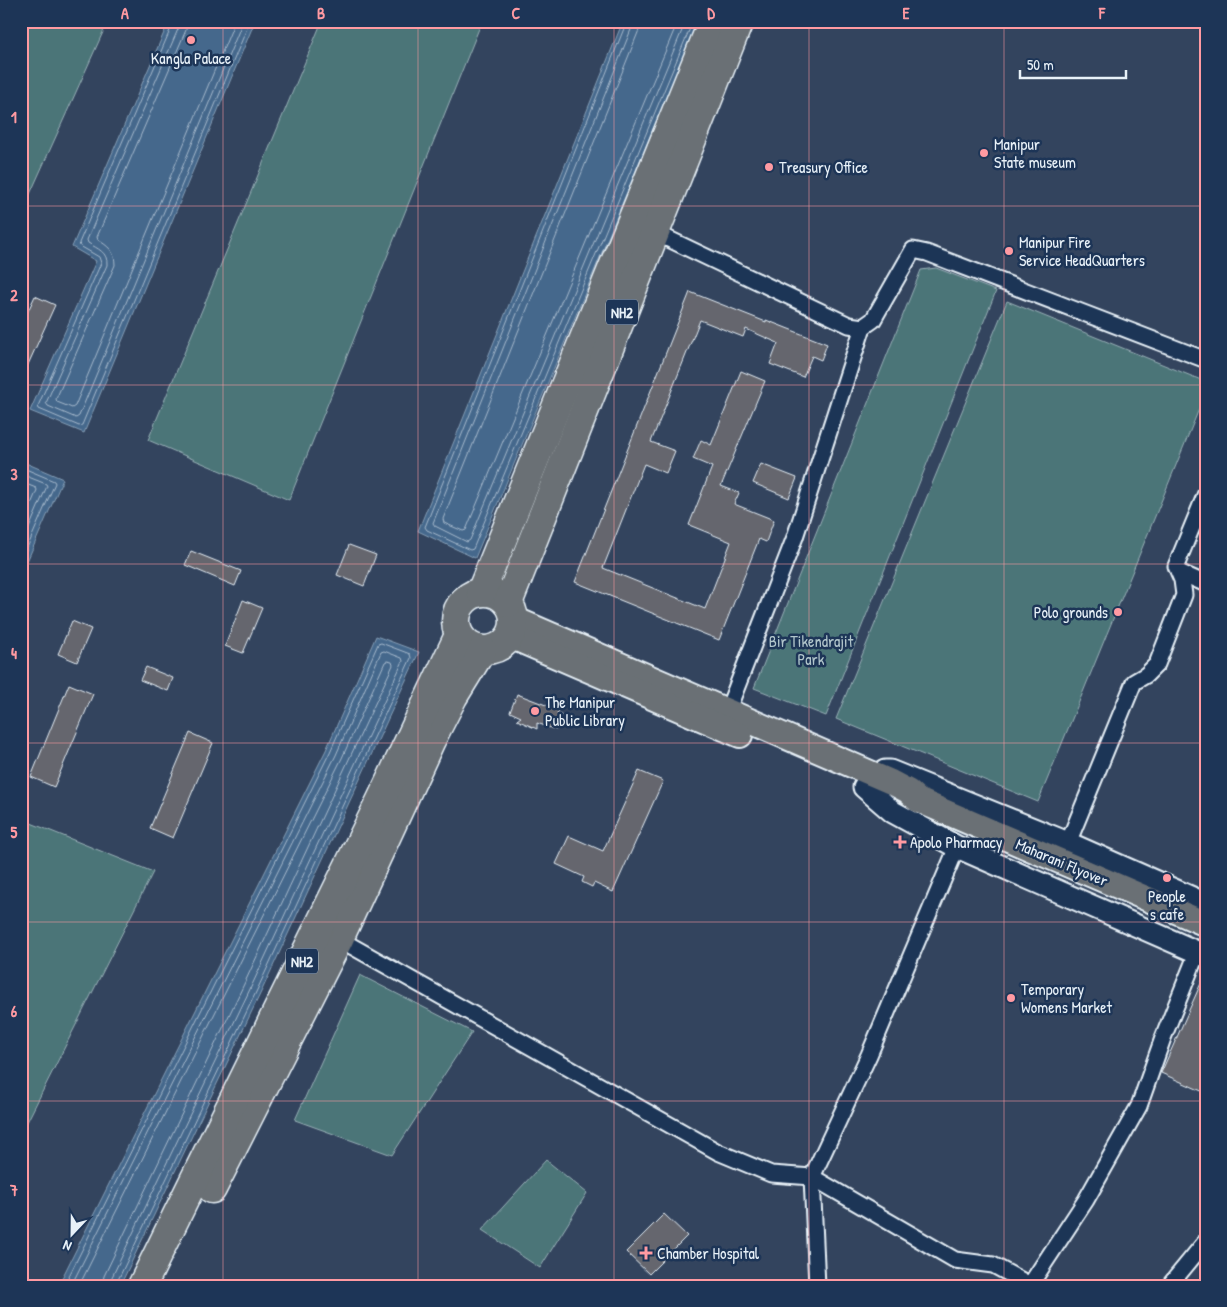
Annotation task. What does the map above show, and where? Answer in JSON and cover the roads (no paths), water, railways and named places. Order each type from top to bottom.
[{"type":"highway","name":"NH2","points":[[142,1286],[377,808],[459,635],[455,618],[458,609],[463,601],[471,595],[481,592],[714,21]]},
{"type":"highway","name":"NH2","points":[[510,620],[654,232],[738,21]]},
{"type":"highway","points":[[459,635],[473,648],[490,650],[498,647],[510,620],[500,596],[481,592]]},
{"type":"highway","name":"NH2","points":[[163,1286],[339,939],[431,740],[453,697],[482,650]]},
{"type":"main road","points":[[510,620],[631,679],[864,779]]},
{"type":"main road","points":[[631,679],[727,712],[864,779]]},
{"type":"main road","name":"Maharani Flyover","points":[[864,779],[1206,924]]},
{"type":"street","points":[[654,232],[849,325],[863,327]]},
{"type":"street","points":[[727,712],[795,537],[863,327],[873,320],[913,250],[927,253],[1206,360]]},
{"type":"street","points":[[1068,843],[1134,682],[1146,675],[1157,664],[1184,594],[1182,580],[1176,566],[1206,493]]},
{"type":"street","points":[[1179,572],[1206,584]]},
{"type":"street","points":[[339,939],[718,1152],[771,1174],[812,1177],[955,1260],[992,1265],[1030,1285],[1086,1200],[1140,1106],[1164,1038],[1201,954],[957,846],[893,812],[864,779],[890,771],[1068,843],[1206,904]]},
{"type":"street","points":[[817,1286],[812,1177],[869,1055],[957,846]]},
{"type":"street","points":[[1169,1286],[1206,1241]]},
{"type":"water","points":[[169,21],[255,21],[84,433],[30,411],[96,261],[72,247]]},
{"type":"water","points":[[623,21],[698,21],[475,558],[418,531]]},
{"type":"water","points":[[21,461],[63,479],[21,575]]},
{"type":"water","points":[[376,636],[419,652],[262,990],[120,1286],[58,1286],[326,750]]},
{"type":"place","name":"Kangla Palace","points":[[191,40]]},
{"type":"place","name":"Manipur State museum","points":[[984,153]]},
{"type":"place","name":"Treasury Office","points":[[769,167]]},
{"type":"place","name":"Manipur Fire Service HeadQuarters","points":[[1009,251]]},
{"type":"place","name":"Polo grounds","points":[[1118,612]]},
{"type":"place","name":"The Manipur Public Library","points":[[535,711]]},
{"type":"place","name":"Apolo Pharmacy","points":[[900,842]]},
{"type":"place","name":"People s cafe","points":[[1167,878]]},
{"type":"place","name":"Temporary Womens Market","points":[[1011,998]]},
{"type":"place","name":"Chamber Hospital","points":[[646,1253]]},
{"type":"park label","name":"Bir Tikendrajit Park","points":[[811,650]]}]
